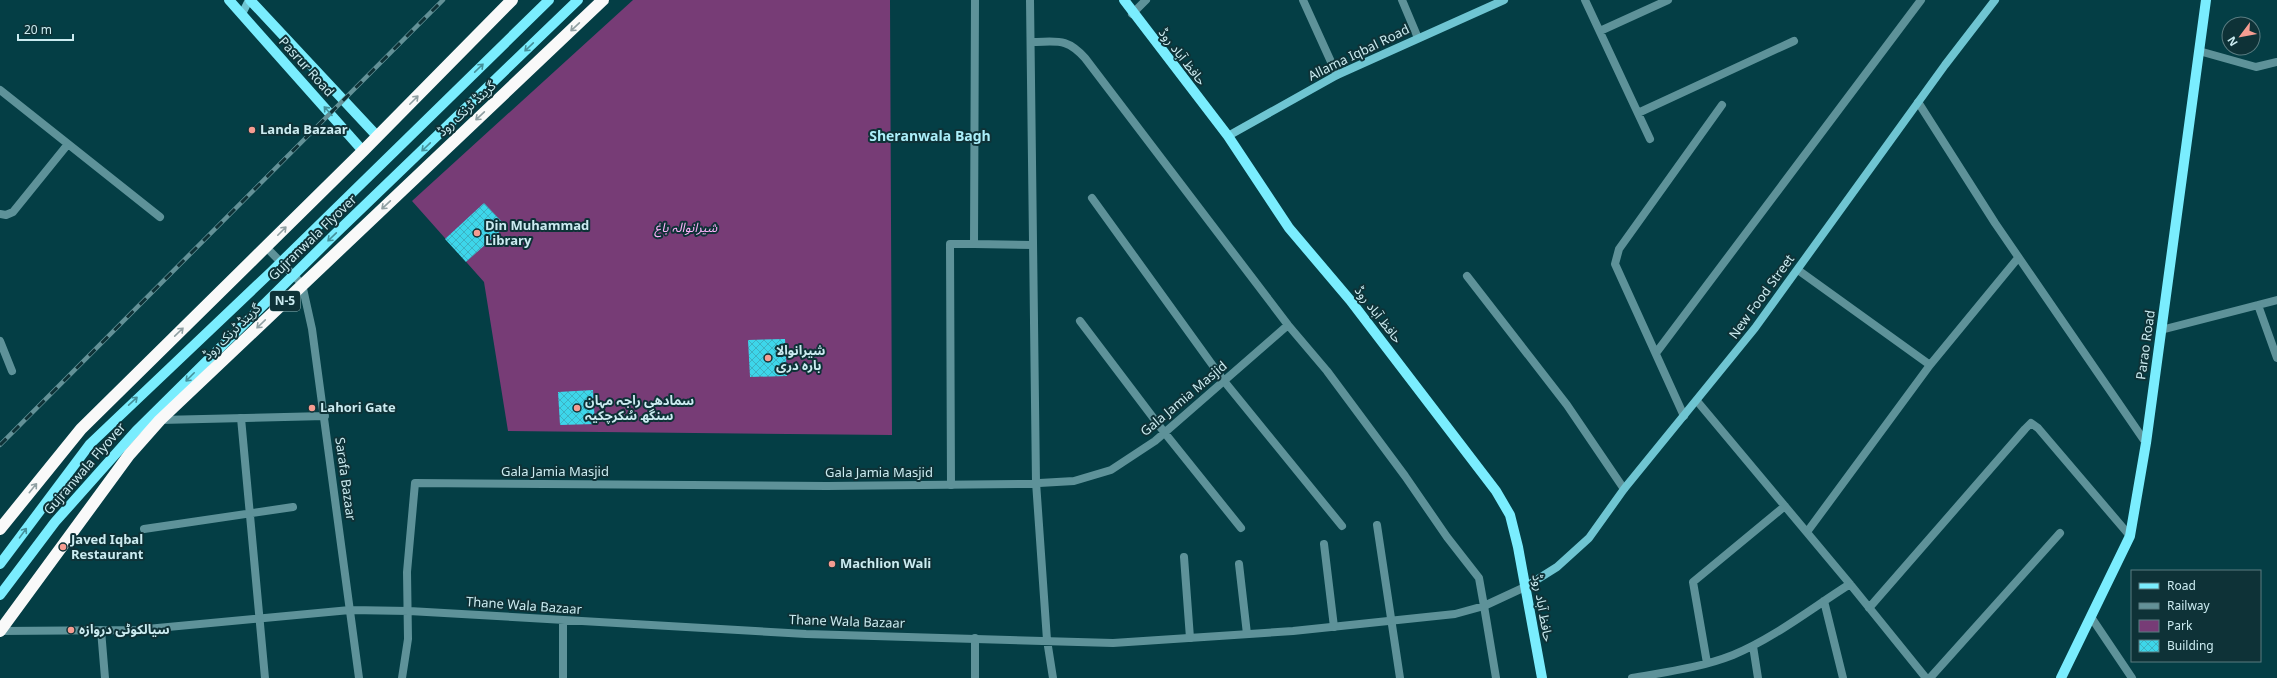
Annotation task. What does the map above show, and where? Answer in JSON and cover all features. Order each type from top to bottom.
[{"type":"highway","points":[[0,529],[81,429],[363,151],[512,0]]},
{"type":"highway","name":"گرینڈ ٹرنک روڈ","points":[[0,631],[129,455],[160,420],[603,0]]},
{"type":"main road","name":"Pasrur Road","points":[[229,0],[363,151]]},
{"type":"main road","name":"Pasrur Road","points":[[250,0],[377,136]]},
{"type":"main road","name":"Gujranwala Flyover","points":[[0,564],[90,444],[271,272],[549,0]]},
{"type":"main road","name":"Gujranwala Flyover","points":[[0,595],[55,522],[136,431],[334,235],[578,0]]},
{"type":"main road","name":"حافظ آباد روڈ","points":[[1124,0],[1132,14],[1228,136],[1289,228],[1350,300],[1496,490],[1510,515],[1518,547],[1542,678]]},
{"type":"main road","name":"Parao Road","points":[[2061,678],[2130,536],[2146,443],[2206,0]]},
{"type":"street","points":[[242,14],[250,0]]},
{"type":"street","points":[[974,244],[975,0]]},
{"type":"street","points":[[1030,0],[1036,482],[1047,640],[1053,678]]},
{"type":"street","points":[[1132,14],[1146,0]]},
{"type":"street","points":[[1303,0],[1337,74]]},
{"type":"street","points":[[1402,0],[1418,38]]},
{"type":"street","name":"Allama Iqbal Road","points":[[1228,136],[1337,74],[1504,0]]},
{"type":"street","points":[[1585,0],[1650,139]]},
{"type":"street","points":[[1600,31],[1668,0]]},
{"type":"street","points":[[1656,353],[1921,0]]},
{"type":"street","name":"New Food Street","points":[[1525,587],[1557,567],[1589,538],[1624,489],[1755,328],[1918,102],[1995,0]]},
{"type":"street","points":[[1638,113],[1794,41]]},
{"type":"street","points":[[1031,42],[1060,42],[1074,46],[1082,54],[1288,325],[1327,371],[1405,476],[1447,537],[1479,578],[1496,678]]},
{"type":"street","points":[[2199,51],[2256,67],[2277,62]]},
{"type":"street","points":[[0,90],[160,217]]},
{"type":"street","points":[[1918,102],[2018,258],[2146,443]]},
{"type":"street","points":[[1684,416],[1615,264],[1619,249],[1722,105]]},
{"type":"street","points":[[0,214],[6,215],[13,212],[68,144]]},
{"type":"street","points":[[1092,198],[1224,381],[1342,526]]},
{"type":"street","points":[[951,485],[950,244],[1033,245]]},
{"type":"street","points":[[266,247],[302,284]]},
{"type":"street","points":[[1807,532],[1930,366],[2018,258]]},
{"type":"street","points":[[1798,270],[1930,366]]},
{"type":"street","points":[[1467,276],[1567,404],[1624,489]]},
{"type":"street","name":"Sarafa Bazaar","points":[[302,284],[312,329],[325,416],[358,678]]},
{"type":"street","points":[[2161,330],[2277,300]]},
{"type":"street","points":[[2258,305],[2277,358]]},
{"type":"street","points":[[1080,321],[1164,432],[1241,528]]},
{"type":"street","name":"Gala Jamia Masjid","points":[[409,610],[407,572],[415,483],[951,485],[1022,484],[1074,481],[1112,470],[1164,432],[1288,325]]},
{"type":"street","points":[[0,341],[12,371]]},
{"type":"street","points":[[1697,401],[1850,584],[1926,678]]},
{"type":"street","points":[[160,420],[325,416]]},
{"type":"street","points":[[242,418],[258,620],[265,678]]},
{"type":"street","points":[[1868,608],[2031,423],[2038,428],[2130,536]]},
{"type":"street","points":[[1707,663],[1693,582],[1785,506]]},
{"type":"street","points":[[144,528],[293,507]]},
{"type":"street","points":[[1377,525],[1390,622],[1400,678]]},
{"type":"street","points":[[1930,678],[2060,533]]},
{"type":"street","points":[[1324,544],[1334,627]]},
{"type":"street","points":[[1184,556],[1190,638]]},
{"type":"street","points":[[1239,564],[1247,634]]},
{"type":"street","points":[[1632,678],[1662,676],[1685,670],[1753,646],[1850,584]]},
{"type":"street","name":"Thane Wala Bazaar","points":[[0,631],[136,630],[258,620],[350,610],[409,610],[563,621],[806,634],[1112,643],[1334,627],[1455,614],[1484,606],[1525,587]]},
{"type":"street","points":[[1824,601],[1843,678]]},
{"type":"street","points":[[402,678],[408,639],[409,610]]},
{"type":"street","points":[[2091,617],[2132,678]]},
{"type":"street","points":[[563,621],[563,678]]},
{"type":"street","points":[[101,630],[105,678]]},
{"type":"street","points":[[975,678],[976,638]]},
{"type":"street","points":[[1753,646],[1758,678]]},
{"type":"green space","name":"شیرانوالہ باغ","points":[[633,0],[890,0],[892,435],[508,431],[484,282],[412,201]]},
{"type":"building","points":[[484,203],[506,226],[466,262],[445,239]]},
{"type":"building","name":"شیرانوالا بارہ دری","points":[[785,339],[787,376],[750,377],[748,340]]},
{"type":"building","name":"سمادھی راجہ مہان سنگھ سُکرچکیہ","points":[[593,390],[595,424],[560,425],[558,392]]},
{"type":"railway","points":[[0,445],[443,0]]},
{"type":"place","name":"Landa Bazaar","points":[[252,130]]},
{"type":"place","name":"Din Muhammad Library","points":[[477,233]]},
{"type":"place","name":"شیرانوالا بارہ دری","points":[[768,358]]},
{"type":"place","name":"Lahori Gate","points":[[312,408]]},
{"type":"place","name":"سمادھی راجہ مہان سنگھ سُکرچکیہ","points":[[577,408]]},
{"type":"place","name":"Javed Iqbal Restaurant","points":[[63,547]]},
{"type":"place","name":"Machlion Wali","points":[[832,564]]},
{"type":"place","name":"سیالکوٹی دروازہ","points":[[71,630]]},
{"type":"district","name":"Sheranwala Bagh","points":[[930,136]]}]
